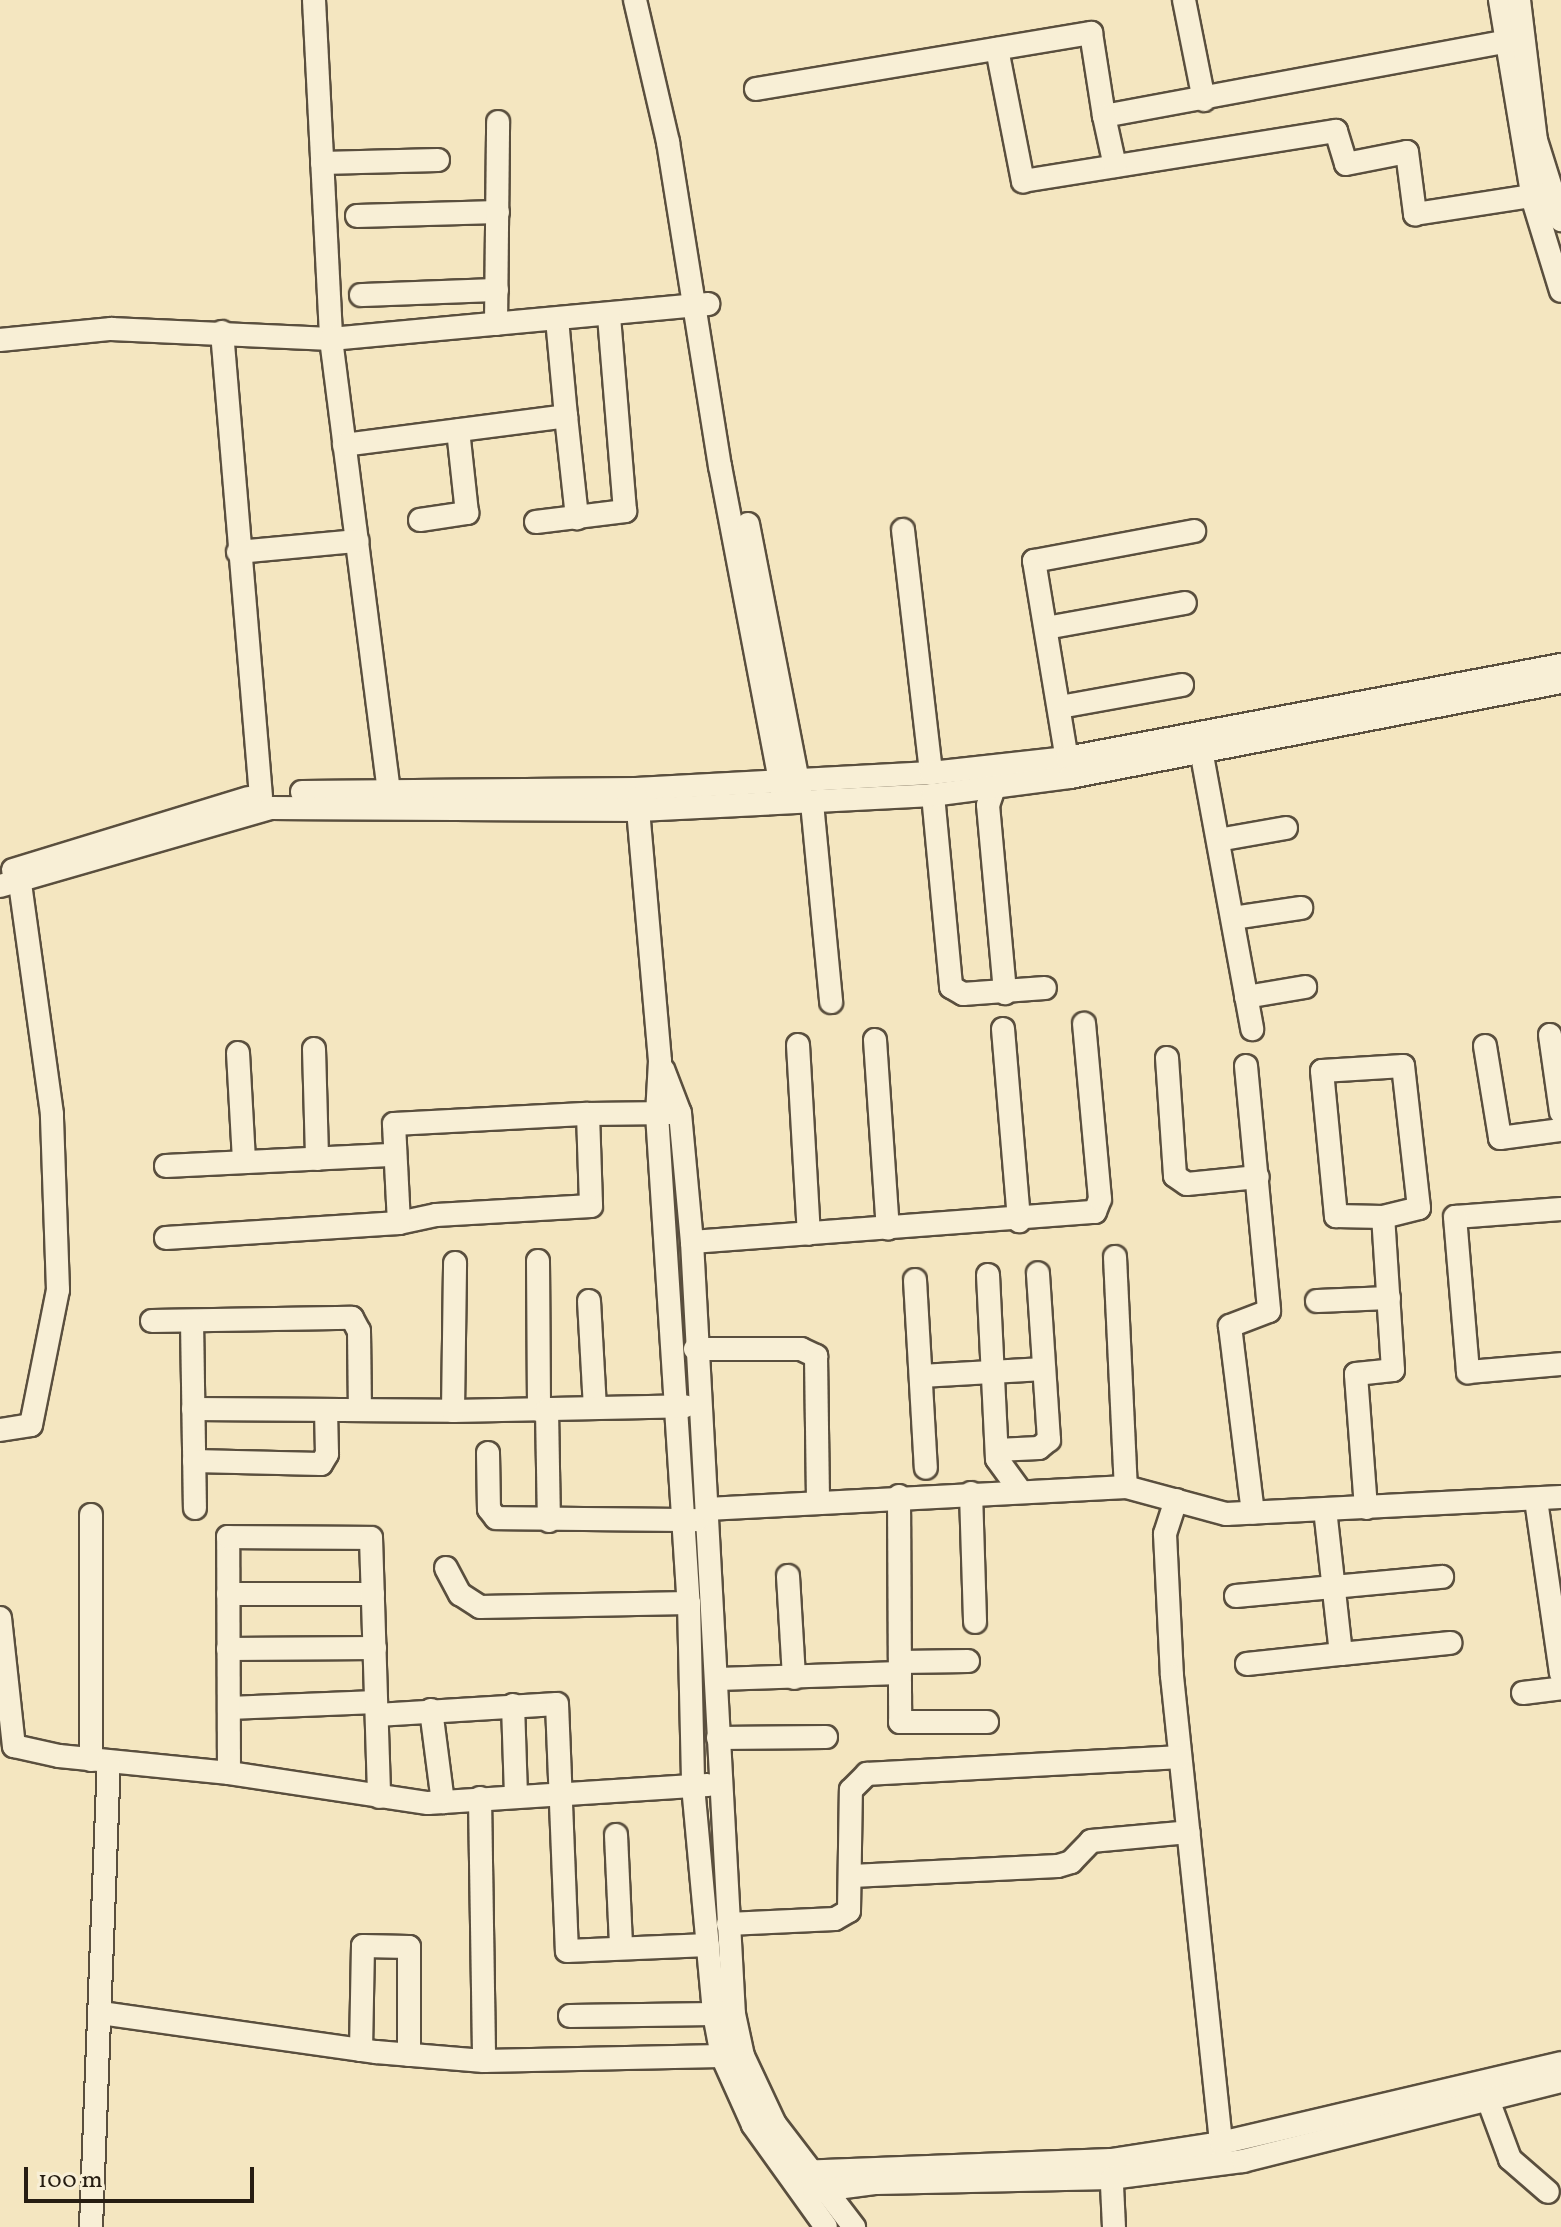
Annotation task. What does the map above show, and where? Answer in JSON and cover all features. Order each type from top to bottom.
[{"type":"street","points":[[314,0],[331,339],[389,789]]},
{"type":"street","points":[[635,0],[666,129],[702,305],[796,795],[831,1002]]},
{"type":"street","points":[[651,0],[674,101],[702,305]]},
{"type":"street","points":[[1184,0],[1204,100]]},
{"type":"street","points":[[1500,0],[1514,40],[1536,140],[1542,196],[1556,220],[1554,246],[1561,291]]},
{"type":"street","points":[[1514,40],[1519,0]]},
{"type":"street","points":[[756,89],[1091,33],[1115,166]]},
{"type":"street","points":[[1104,116],[1204,100],[1514,40]]},
{"type":"street","points":[[997,49],[1023,181],[1336,131],[1346,164],[1407,152],[1415,214],[1542,196]]},
{"type":"street","points":[[496,324],[498,122]]},
{"type":"street","points":[[322,163],[438,160]]},
{"type":"street","points":[[357,216],[498,212]]},
{"type":"street","points":[[361,295],[497,290]]},
{"type":"street","points":[[0,340],[111,329],[331,339],[702,305]]},
{"type":"street","points":[[536,522],[625,511],[609,315]]},
{"type":"street","points":[[557,319],[577,518]]},
{"type":"street","points":[[222,332],[238,552],[261,796]]},
{"type":"street","points":[[344,445],[566,416]]},
{"type":"street","points":[[420,520],[467,513],[458,430]]},
{"type":"street","points":[[903,530],[932,784],[949,981],[963,994],[1045,988]]},
{"type":"street","points":[[1068,768],[1034,561],[1194,531]]},
{"type":"street","points":[[238,552],[357,541]]},
{"type":"street","points":[[1046,628],[1185,603]]},
{"type":"street","points":[[932,784],[994,788],[1068,768],[1561,665]]},
{"type":"street","points":[[1200,742],[1561,682]]},
{"type":"street","points":[[1060,707],[1182,685]]},
{"type":"street","points":[[1200,742],[1252,1029]]},
{"type":"street","points":[[9,878],[280,807],[796,795],[932,784],[1068,768]]},
{"type":"street","points":[[994,788],[988,805],[1005,993]]},
{"type":"street","points":[[9,878],[261,796],[389,789],[637,800]]},
{"type":"street","points":[[637,800],[660,1061],[657,1114],[673,1406],[689,1603],[693,1786],[714,2014],[732,2056],[753,2125],[796,2172],[824,2190],[854,2227]]},
{"type":"street","points":[[1218,840],[1286,828]]},
{"type":"street","points":[[0,1430],[31,1425],[58,1290],[52,1114],[9,878]]},
{"type":"street","points":[[1233,918],[1301,908]]},
{"type":"street","points":[[1246,997],[1305,987]]},
{"type":"street","points":[[692,1242],[1087,1215],[1099,1207],[1084,1024]]},
{"type":"street","points":[[1003,1029],[1019,1221]]},
{"type":"street","points":[[1550,1035],[1561,1112]]},
{"type":"street","points":[[875,1040],[888,1229]]},
{"type":"street","points":[[798,1045],[809,1234]]},
{"type":"street","points":[[1485,1046],[1500,1138],[1561,1130]]},
{"type":"street","points":[[314,1049],[317,1159]]},
{"type":"street","points":[[238,1053],[244,1162]]},
{"type":"street","points":[[1167,1058],[1175,1176],[1187,1184],[1258,1177]]},
{"type":"street","points":[[660,1061],[680,1113],[692,1242],[695,1349],[718,1679],[732,2056]]},
{"type":"street","points":[[1246,1066],[1269,1311],[1230,1326],[1253,1513]]},
{"type":"street","points":[[1403,1066],[1419,1208],[1383,1217],[1336,1216],[1322,1071],[1403,1066]]},
{"type":"street","points":[[399,1223],[394,1124],[588,1114],[680,1113]]},
{"type":"street","points":[[166,1238],[399,1223],[436,1215],[591,1206],[588,1114]]},
{"type":"street","points":[[166,1166],[395,1155]]},
{"type":"street","points":[[1561,1209],[1455,1217],[1468,1372],[1561,1364]]},
{"type":"street","points":[[1366,1508],[1356,1374],[1393,1370],[1383,1217]]},
{"type":"street","points":[[1115,1257],[1126,1487]]},
{"type":"street","points":[[538,1261],[549,1521]]},
{"type":"street","points":[[453,1411],[455,1263]]},
{"type":"street","points":[[997,1450],[1039,1448],[1049,1440],[1038,1273]]},
{"type":"street","points":[[988,1275],[999,1469],[1020,1491]]},
{"type":"street","points":[[915,1280],[926,1468]]},
{"type":"street","points":[[1317,1301],[1389,1298]]},
{"type":"street","points":[[589,1301],[595,1408]]},
{"type":"street","points":[[152,1321],[352,1318],[359,1331],[360,1409]]},
{"type":"street","points":[[192,1321],[195,1508]]},
{"type":"street","points":[[695,1349],[801,1349],[816,1356],[818,1499]]},
{"type":"street","points":[[921,1376],[1044,1369]]},
{"type":"street","points":[[193,1409],[453,1411],[699,1405]]},
{"type":"street","points":[[194,1461],[321,1464],[327,1454],[326,1410]]},
{"type":"street","points":[[488,1453],[491,1514],[549,1521],[682,1521],[707,1514],[818,1499],[1126,1487],[1226,1514],[1561,1497]]},
{"type":"street","points":[[971,1493],[975,1622]]},
{"type":"street","points":[[899,1496],[900,1722],[987,1722]]},
{"type":"street","points":[[1176,1500],[1165,1534],[1180,1757],[1221,2143]]},
{"type":"street","points":[[1536,1500],[1561,1673]]},
{"type":"street","points":[[1325,1510],[1341,1654]]},
{"type":"street","points":[[91,1515],[100,1761],[101,2013],[91,2227]]},
{"type":"street","points":[[229,1773],[228,1537],[371,1538],[379,1797]]},
{"type":"street","points":[[446,1568],[460,1594],[480,1607],[689,1603]]},
{"type":"street","points":[[788,1576],[794,1678]]},
{"type":"street","points":[[1236,1596],[1442,1577]]},
{"type":"street","points":[[228,1594],[373,1594]]},
{"type":"street","points":[[0,1618],[7,1750],[229,1773],[379,1797],[443,1802],[560,1791],[720,1785]]},
{"type":"street","points":[[1247,1664],[1450,1643]]},
{"type":"street","points":[[228,1649],[375,1648]]},
{"type":"street","points":[[718,1679],[794,1678],[968,1661]]},
{"type":"street","points":[[1523,1693],[1561,1688]]},
{"type":"street","points":[[229,1708],[431,1710],[557,1704],[567,1951],[708,1945]]},
{"type":"street","points":[[513,1705],[516,1794]]},
{"type":"street","points":[[431,1710],[443,1802]]},
{"type":"street","points":[[718,1738],[826,1737]]},
{"type":"street","points":[[728,1924],[844,1917],[852,1902],[851,1790],[867,1774],[1180,1757]]},
{"type":"street","points":[[480,1798],[484,2061]]},
{"type":"street","points":[[852,1876],[1058,1866],[1071,1862],[1091,1841],[1189,1832]]},
{"type":"street","points":[[616,1835],[621,1947]]},
{"type":"street","points":[[361,2050],[363,1946],[409,1947],[409,2055]]},
{"type":"street","points":[[101,2013],[361,2050],[484,2061],[732,2056]]},
{"type":"street","points":[[570,2016],[714,2014]]},
{"type":"street","points":[[796,2172],[1111,2169],[1561,2063]]},
{"type":"street","points":[[799,2193],[876,2183],[1243,2161],[1487,2097],[1561,2081]]},
{"type":"street","points":[[1487,2097],[1510,2159],[1548,2192]]},
{"type":"street","points":[[1111,2169],[1114,2227]]},
{"type":"street","points":[[796,2172],[799,2193],[826,2227]]}]
